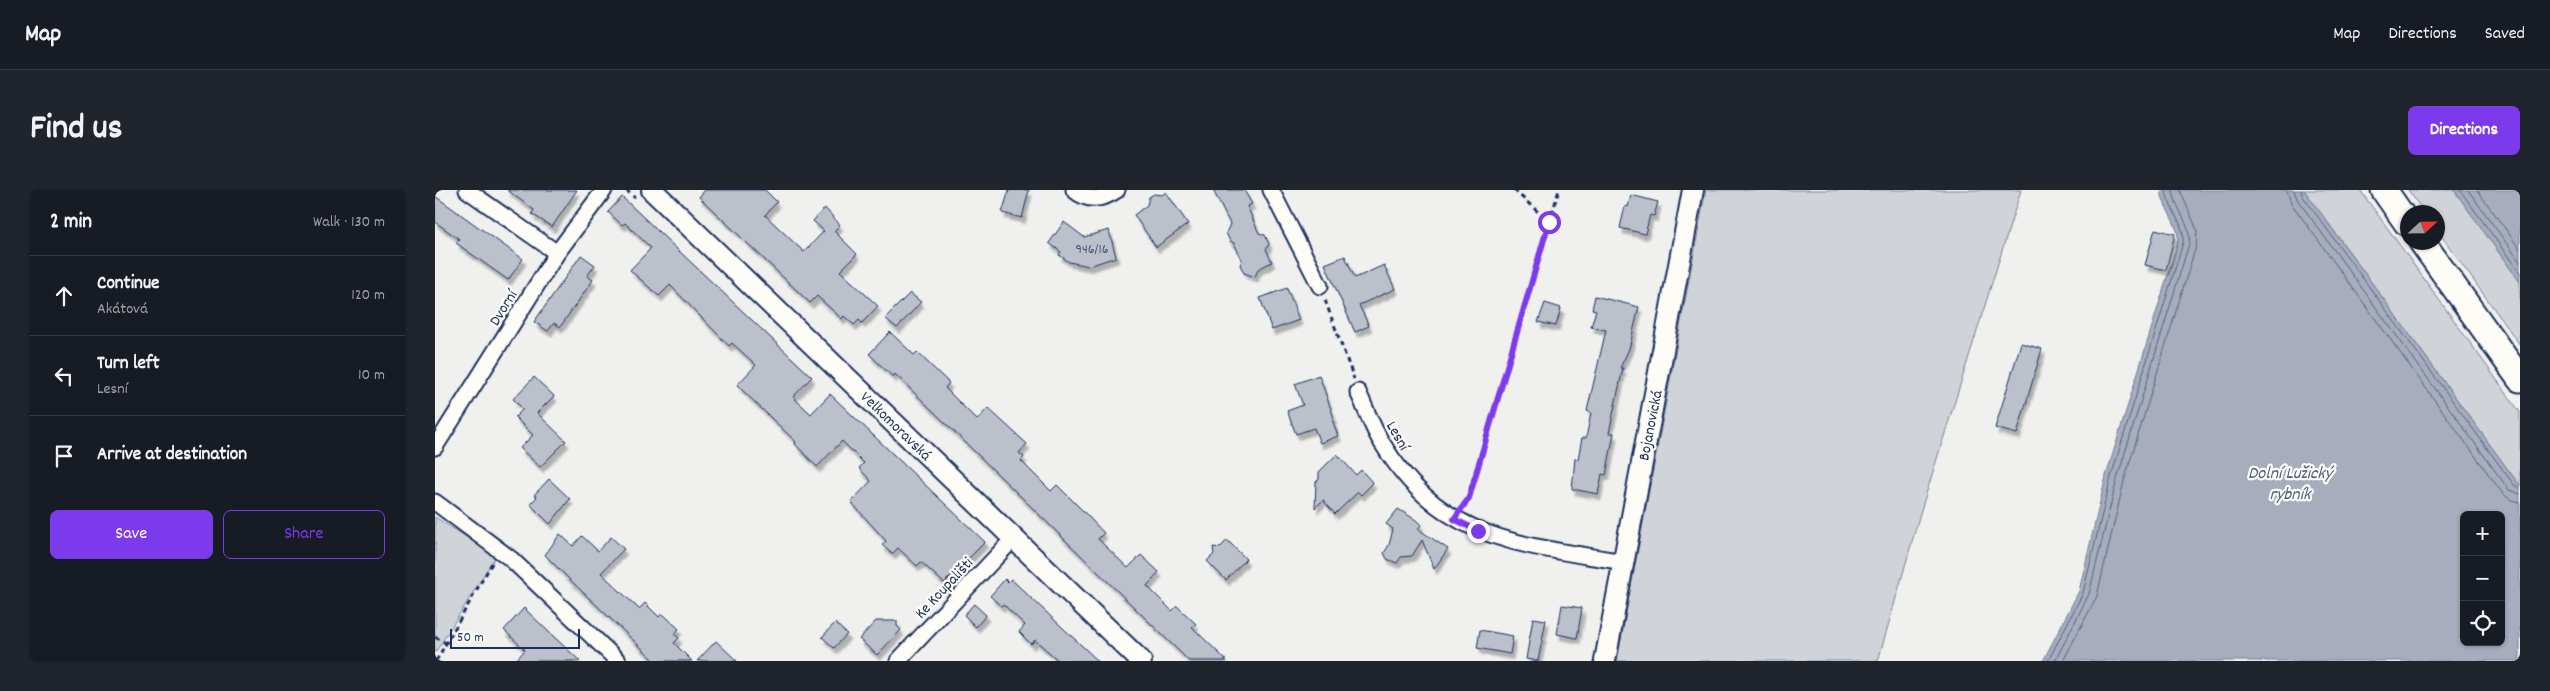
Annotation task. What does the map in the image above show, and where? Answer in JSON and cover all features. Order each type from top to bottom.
[{"type":"main road","points":[[2384,190],[2400,213]]},
{"type":"main road","points":[[2428,250],[2520,379]]},
{"type":"street","points":[[467,190],[557,253]]},
{"type":"street","name":"Dvorní","points":[[435,447],[557,253],[603,190]]},
{"type":"street","name":"Velkomoravská","points":[[652,190],[1141,661]]},
{"type":"street","points":[[1074,190],[1085,198],[1096,199],[1106,197],[1117,190]]},
{"type":"street","points":[[1271,190],[1320,286]]},
{"type":"street","name":"Bojanovická","points":[[1605,661],[1693,190]]},
{"type":"street","name":"Lesní","points":[[1358,392],[1380,442],[1394,463],[1433,503],[1454,519],[1478,531],[1517,543],[1623,562]]},
{"type":"street","points":[[435,502],[500,550],[618,661]]},
{"type":"street","name":"Ke Koupališti","points":[[898,661],[1014,538]]},
{"type":"path","points":[[1514,190],[1549,222]]},
{"type":"path","points":[[1454,519],[1469,498],[1559,190]]},
{"type":"path","points":[[1320,286],[1358,392]]},
{"type":"path","points":[[436,661],[500,550]]},
{"type":"path","points":[[435,637],[446,644]]},
{"type":"shaded area","points":[[1706,190],[2021,190],[1921,510],[1878,661],[1617,661]]},
{"type":"shaded area","points":[[2304,190],[2360,190],[2400,246],[2400,250],[2403,250],[2520,412],[2520,486]]},
{"type":"shaded area","points":[[2408,190],[2454,190],[2520,282],[2520,345],[2445,241],[2445,205],[2419,205]]},
{"type":"shaded area","points":[[435,517],[496,556],[435,653]]},
{"type":"water","name":"Dolní Lužický rybník","points":[[2161,190],[2304,190],[2520,486],[2520,661],[2043,661],[2079,591],[2106,476],[2178,242],[2174,223]]},
{"type":"water","points":[[2454,190],[2520,190],[2520,282]]},
{"type":"building","points":[[507,190],[577,190],[552,227],[532,214],[534,210]]},
{"type":"building","points":[[705,190],[765,190],[777,202],[765,215],[804,252],[824,231],[813,221],[825,208],[840,225],[834,231],[857,254],[840,271],[878,306],[862,323],[859,320],[854,325],[844,316],[842,319],[817,296],[810,303],[699,197]]},
{"type":"building","points":[[1009,190],[1029,190],[1022,218],[1002,213]]},
{"type":"building","points":[[1213,190],[1244,190],[1252,204],[1247,206],[1259,233],[1265,235],[1269,244],[1266,249],[1272,262],[1258,269],[1255,277],[1244,273],[1240,265],[1242,260],[1234,243],[1230,241],[1226,233],[1230,224]]},
{"type":"building","points":[[1166,192],[1188,224],[1156,247],[1134,215],[1147,205],[1149,197],[1154,194],[1162,195]]},
{"type":"building","points":[[1631,195],[1658,202],[1654,216],[1650,215],[1645,234],[1620,228],[1625,206],[1628,207]]},
{"type":"building","points":[[435,196],[523,259],[508,280],[456,243],[459,239],[435,222]]},
{"type":"building","points":[[622,197],[812,377],[793,397],[811,414],[830,394],[985,542],[944,583],[921,562],[917,566],[898,548],[892,554],[882,545],[886,541],[851,502],[871,481],[859,468],[864,463],[842,441],[817,467],[795,444],[796,442],[737,385],[756,365],[732,343],[729,346],[670,285],[659,296],[630,270],[651,248],[625,223],[622,225],[608,212]]},
{"type":"building","points":[[1064,222],[1084,237],[1109,230],[1116,257],[1089,266],[1069,262],[1059,255],[1061,252],[1049,243]]},
{"type":"building","points":[[2155,229],[2175,234],[2166,270],[2145,265]]},
{"type":"building","points":[[581,255],[595,265],[587,276],[593,280],[560,327],[554,323],[548,331],[534,322]]},
{"type":"building","points":[[1345,256],[1355,278],[1384,265],[1395,289],[1359,305],[1369,326],[1355,332],[1325,264]]},
{"type":"building","points":[[1287,288],[1299,320],[1272,330],[1260,298]]},
{"type":"building","points":[[910,293],[921,302],[897,328],[885,318]]},
{"type":"building","points":[[1595,296],[1639,307],[1629,349],[1620,368],[1623,368],[1609,433],[1614,433],[1606,475],[1602,474],[1598,494],[1572,489],[1575,458],[1578,459],[1582,438],[1586,438],[1591,413],[1587,411],[1606,330],[1591,327],[1596,310],[1592,309]]},
{"type":"building","points":[[1545,303],[1561,308],[1556,326],[1538,322]]},
{"type":"building","points":[[890,332],[914,355],[917,352],[949,383],[945,388],[977,420],[988,408],[1027,444],[1019,453],[1024,457],[1021,461],[1051,491],[1057,485],[1104,533],[1098,539],[1128,568],[1141,555],[1159,572],[1147,586],[1172,611],[1177,606],[1196,624],[1192,627],[1227,661],[1189,661],[895,374],[893,377],[869,354]]},
{"type":"building","points":[[2021,343],[2042,349],[2017,434],[1995,428]]},
{"type":"building","points":[[1319,375],[1334,418],[1332,419],[1338,436],[1320,443],[1314,428],[1296,434],[1287,411],[1303,405],[1295,384]]},
{"type":"building","points":[[534,377],[554,396],[537,413],[566,441],[540,467],[520,448],[533,435],[515,417],[523,409],[513,399]]},
{"type":"building","points":[[1337,454],[1356,475],[1361,470],[1373,483],[1361,495],[1358,492],[1335,514],[1323,500],[1315,508],[1316,482],[1319,479],[1319,472]]},
{"type":"building","points":[[549,479],[570,499],[550,524],[530,504],[537,497],[534,495]]},
{"type":"building","points":[[1398,509],[1421,525],[1418,529],[1448,549],[1434,569],[1422,540],[1412,556],[1401,557],[1397,563],[1387,559],[1384,553],[1389,545],[1393,529],[1386,524]]},
{"type":"building","points":[[560,534],[573,546],[582,536],[598,551],[611,537],[624,549],[601,573],[639,609],[645,603],[659,617],[662,613],[679,629],[674,634],[679,638],[674,643],[692,661],[655,661],[568,578],[545,555]]},
{"type":"building","points":[[1227,540],[1246,559],[1226,580],[1207,561],[1214,554],[1213,547],[1220,548]]},
{"type":"building","points":[[1005,579],[1008,582],[1011,579],[1098,661],[1059,661],[1035,640],[1031,644],[1019,632],[1025,625],[1003,604],[1001,606],[990,596]]},
{"type":"building","points":[[974,604],[986,615],[976,627],[964,615]]},
{"type":"building","points":[[1562,605],[1582,608],[1577,638],[1557,634]]},
{"type":"building","points":[[524,608],[580,661],[515,661],[525,650],[504,630]]},
{"type":"building","points":[[1533,618],[1546,620],[1538,661],[1526,659]]},
{"type":"building","points":[[876,621],[897,621],[897,626],[901,630],[877,655],[859,639]]},
{"type":"building","points":[[835,623],[847,634],[834,648],[822,637]]},
{"type":"building","points":[[1480,630],[1513,636],[1510,654],[1477,648]]},
{"type":"building","points":[[716,641],[737,661],[697,661]]},
{"type":"route","points":[[1478,531],[1454,519],[1469,498],[1549,222]]}]
